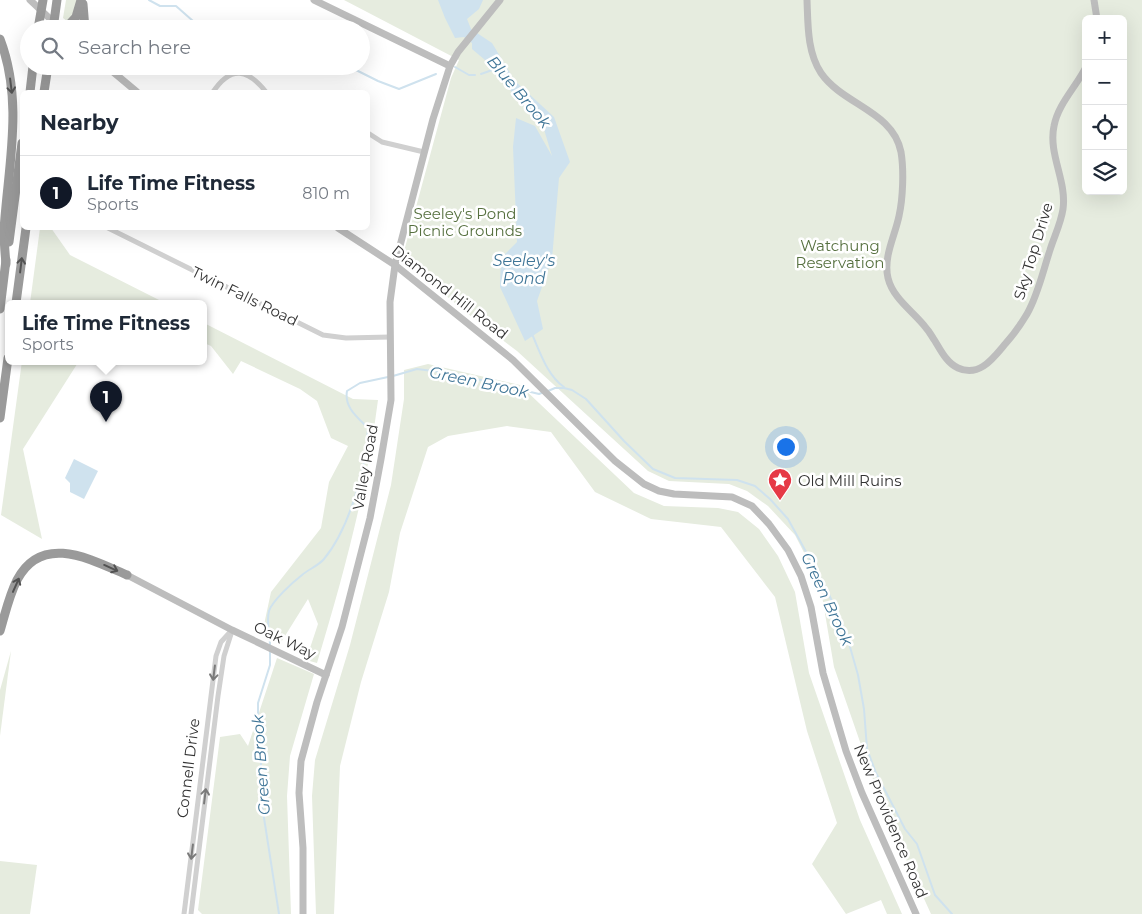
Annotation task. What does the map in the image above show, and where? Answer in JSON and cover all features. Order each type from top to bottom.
[{"type":"highway","points":[[40,20],[43,0]]},
{"type":"highway","points":[[54,20],[57,0]]},
{"type":"highway","points":[[73,20],[82,0]]},
{"type":"highway","points":[[82,0],[83,20]]},
{"type":"highway","points":[[0,39],[9,70],[14,122],[4,232],[6,264]]},
{"type":"highway","points":[[30,90],[32,75]]},
{"type":"highway","points":[[44,90],[47,75]]},
{"type":"highway","points":[[0,309],[20,158]]},
{"type":"highway","points":[[16,300],[26,230]]},
{"type":"highway","points":[[0,418],[7,365]]},
{"type":"highway","points":[[0,631],[13,589],[19,577],[38,558],[56,553],[74,554],[126,575]]},
{"type":"main road","points":[[30,0],[51,20]]},
{"type":"main road","points":[[314,0],[355,20]]},
{"type":"main road","name":"Valley Road","points":[[303,914],[303,848],[299,807],[299,773],[303,749],[342,627],[370,518],[391,400],[390,302],[395,265],[432,119],[450,66],[464,45],[500,0]]},
{"type":"main road","name":"Sky Top Drive","points":[[806,0],[809,40],[812,54],[820,72],[830,84],[881,119],[890,128],[901,152],[901,200],[887,263],[888,278],[893,291],[926,327],[948,361],[958,368],[967,370],[979,369],[990,362],[1028,313],[1063,208],[1063,191],[1053,141],[1054,124],[1060,110],[1082,74]]},
{"type":"main road","points":[[1094,0],[1096,15]]},
{"type":"main road","points":[[370,27],[450,66]]},
{"type":"main road","points":[[117,75],[135,90]]},
{"type":"main road","name":"Diamond Hill Road","points":[[341,230],[395,265],[513,360],[540,385]]},
{"type":"main road","name":"New Providence Road","points":[[540,385],[615,461],[644,484],[660,491],[674,494],[726,496],[739,499],[759,512],[788,550],[802,576],[825,683],[846,751],[862,793],[916,914]]},
{"type":"main road","points":[[126,575],[232,630]]},
{"type":"main road","name":"Oak Way","points":[[232,630],[326,675]]},
{"type":"street","points":[[215,90],[228,77],[237,75]]},
{"type":"street","points":[[244,75],[257,81],[264,90]]},
{"type":"street","points":[[370,134],[382,142],[424,152]]},
{"type":"street","name":"Twin Falls Road","points":[[112,230],[323,334],[346,338],[390,336]]},
{"type":"street","name":"Connell Drive","points":[[184,914],[216,656],[221,642],[232,630]]},
{"type":"street","name":"Connell Drive","points":[[191,914],[219,688],[224,656],[232,630]]},
{"type":"green space","points":[[66,0],[79,0],[69,20],[63,18]]},
{"type":"green space","name":"Watchung Reservation","points":[[344,0],[1142,0],[1142,914],[931,914],[884,811],[834,667],[820,584],[795,535],[768,506],[747,491],[729,484],[669,481],[648,471],[517,351],[407,264],[403,255],[451,78],[459,60]]},
{"type":"green space","points":[[40,230],[52,230],[70,255],[159,300],[30,300]]},
{"type":"green space","points":[[207,325],[353,399],[378,400],[361,500],[317,663],[306,660],[318,624],[308,599],[280,644],[262,634],[271,592],[321,528],[329,482],[348,446],[331,438],[317,401],[300,389],[241,361],[233,374],[211,346],[207,344]]},
{"type":"green space","points":[[428,364],[520,385],[634,493],[664,506],[718,508],[738,512],[759,529],[778,556],[795,592],[809,673],[860,820],[902,914],[887,914],[881,900],[846,914],[812,864],[837,823],[807,731],[775,597],[721,527],[651,519],[595,492],[551,432],[507,426],[448,436],[428,447],[400,533],[389,592],[361,682],[340,766],[334,914],[316,914],[312,796],[315,760],[350,645],[391,485],[404,399],[404,370]]},
{"type":"green space","points":[[21,365],[76,365],[23,449],[42,539],[1,515]]},
{"type":"green space","points":[[11,651],[0,736],[0,690]]},
{"type":"green space","points":[[277,658],[314,674],[290,756],[287,796],[291,914],[202,914],[198,910],[220,737],[240,734],[248,746]]},
{"type":"green space","points":[[0,861],[37,865],[30,914],[0,914]]},
{"type":"water","name":"Seeley's Pond","points":[[438,0],[483,0],[479,9],[467,19],[471,29],[492,43],[515,81],[554,117],[570,162],[559,178],[552,259],[537,301],[543,329],[525,341],[500,287],[501,258],[517,242],[513,147],[516,118],[535,126],[552,156],[543,126],[516,99],[498,71],[472,49],[472,43],[464,37],[455,38]]},
{"type":"water","points":[[74,459],[98,471],[84,499],[70,492],[70,483],[65,478]]},
{"type":"waterway","points":[[149,0],[160,6],[176,6],[192,20]]},
{"type":"waterway","points":[[455,67],[469,75],[475,75]]},
{"type":"waterway","points":[[481,74],[495,69]]},
{"type":"waterway","points":[[366,75],[399,89],[436,74]]},
{"type":"waterway","name":"Blue Brook","points":[[532,334],[549,370],[564,387]]},
{"type":"waterway","name":"Green Brook","points":[[393,376],[417,369],[456,374],[539,394],[544,392]]},
{"type":"waterway","name":"Green Brook","points":[[270,645],[268,619],[271,607],[293,582],[324,559],[341,531],[355,497],[364,461],[368,428],[349,407],[347,391],[360,383],[388,377]]},
{"type":"waterway","name":"Green Brook","points":[[548,391],[555,388],[564,388],[572,390],[586,399],[624,441],[653,469],[675,478],[737,480],[755,486],[788,519],[827,590],[846,633],[858,675],[864,709],[867,749],[876,773],[905,829],[917,844],[935,895],[952,914]]},
{"type":"waterway","name":"Green Brook","points":[[270,650],[270,665],[258,703],[258,732],[262,775],[262,805],[279,914]]},
{"type":"place","name":"Life Time Fitness","points":[[106,422]]},
{"type":"place","name":"Old Mill Ruins","points":[[780,501]]},
{"type":"park label","name":"Seeley's Pond Picnic Grounds","points":[[465,222]]}]
